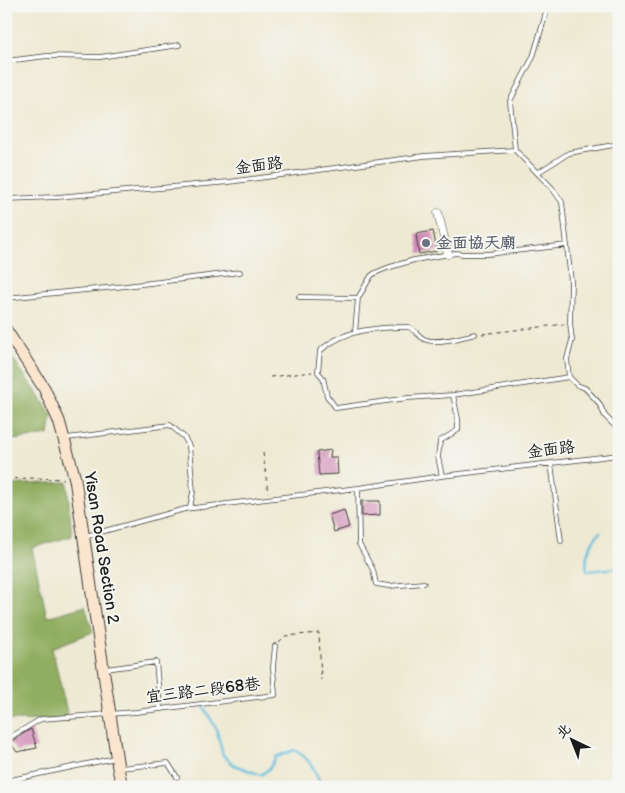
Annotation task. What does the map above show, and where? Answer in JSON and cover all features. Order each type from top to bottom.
[{"type":"street","points":[[438,213],[448,254]]},
{"type":"street","name":"Yisan Road Section 2","points":[[6,330],[44,388],[59,421],[75,480],[122,787]]},
{"type":"lane","points":[[547,6],[533,57],[510,101],[515,150],[552,188],[562,202],[571,281],[570,323],[572,340],[567,359],[569,376],[600,403],[605,416],[614,425],[619,425]]},
{"type":"lane","points":[[6,61],[48,56],[100,57],[179,45]]},
{"type":"lane","points":[[537,173],[569,152],[619,144]]},
{"type":"lane","name":"金面路","points":[[6,199],[57,197],[229,182],[424,156],[515,150]]},
{"type":"lane","points":[[355,332],[358,298],[375,273],[408,261],[448,254],[488,254],[567,245]]},
{"type":"lane","points":[[6,298],[240,272]]},
{"type":"lane","points":[[299,297],[358,298]]},
{"type":"lane","points":[[475,334],[454,339],[430,341],[409,327],[355,332],[328,343],[320,350],[318,372],[323,378],[326,396],[336,408],[408,398],[453,395],[569,376]]},
{"type":"lane","points":[[442,476],[438,457],[440,441],[458,430],[458,419],[453,395]]},
{"type":"lane","points":[[64,438],[170,425],[184,437],[190,446],[193,492],[190,508]]},
{"type":"lane","name":"金面路","points":[[84,537],[190,508],[619,455]]},
{"type":"lane","points":[[551,463],[560,541]]},
{"type":"lane","points":[[358,488],[359,544],[372,570],[376,584],[389,586],[424,583]]},
{"type":"lane","name":"宜三路二段68巷","points":[[9,738],[41,719],[136,712],[275,695],[273,667],[275,646]]},
{"type":"lane","points":[[104,669],[156,662],[160,708]]},
{"type":"lane","points":[[6,781],[118,763],[168,762],[177,777]]},
{"type":"path","points":[[475,334],[570,323]]},
{"type":"path","points":[[270,377],[318,372]]},
{"type":"path","points":[[263,453],[269,498]]},
{"type":"path","points":[[6,479],[75,480]]},
{"type":"path","points":[[275,646],[285,636],[318,633],[322,680]]},
{"type":"green space","points":[[6,349],[52,414],[49,435],[6,441]]},
{"type":"green space","points":[[67,482],[72,536],[32,548],[47,617],[85,606],[93,632],[52,648],[69,721],[6,720],[6,485]]},
{"type":"building","name":"金面協天廟","points":[[433,231],[437,251],[419,254],[416,234]]},
{"type":"building","points":[[331,450],[330,457],[337,457],[338,474],[319,475],[317,452]]},
{"type":"building","points":[[362,501],[380,501],[380,515],[362,516]]},
{"type":"building","points":[[344,510],[349,527],[334,532],[329,515]]},
{"type":"building","points":[[31,729],[37,748],[17,752],[10,742]]},
{"type":"waterway","points":[[600,532],[589,550],[586,560],[587,571],[619,568]]},
{"type":"waterway","points":[[204,707],[216,728],[223,755],[234,765],[261,775],[270,768],[276,757],[294,750],[300,753],[312,766],[321,787]]},
{"type":"place","name":"金面協天廟","points":[[426,243]]}]
